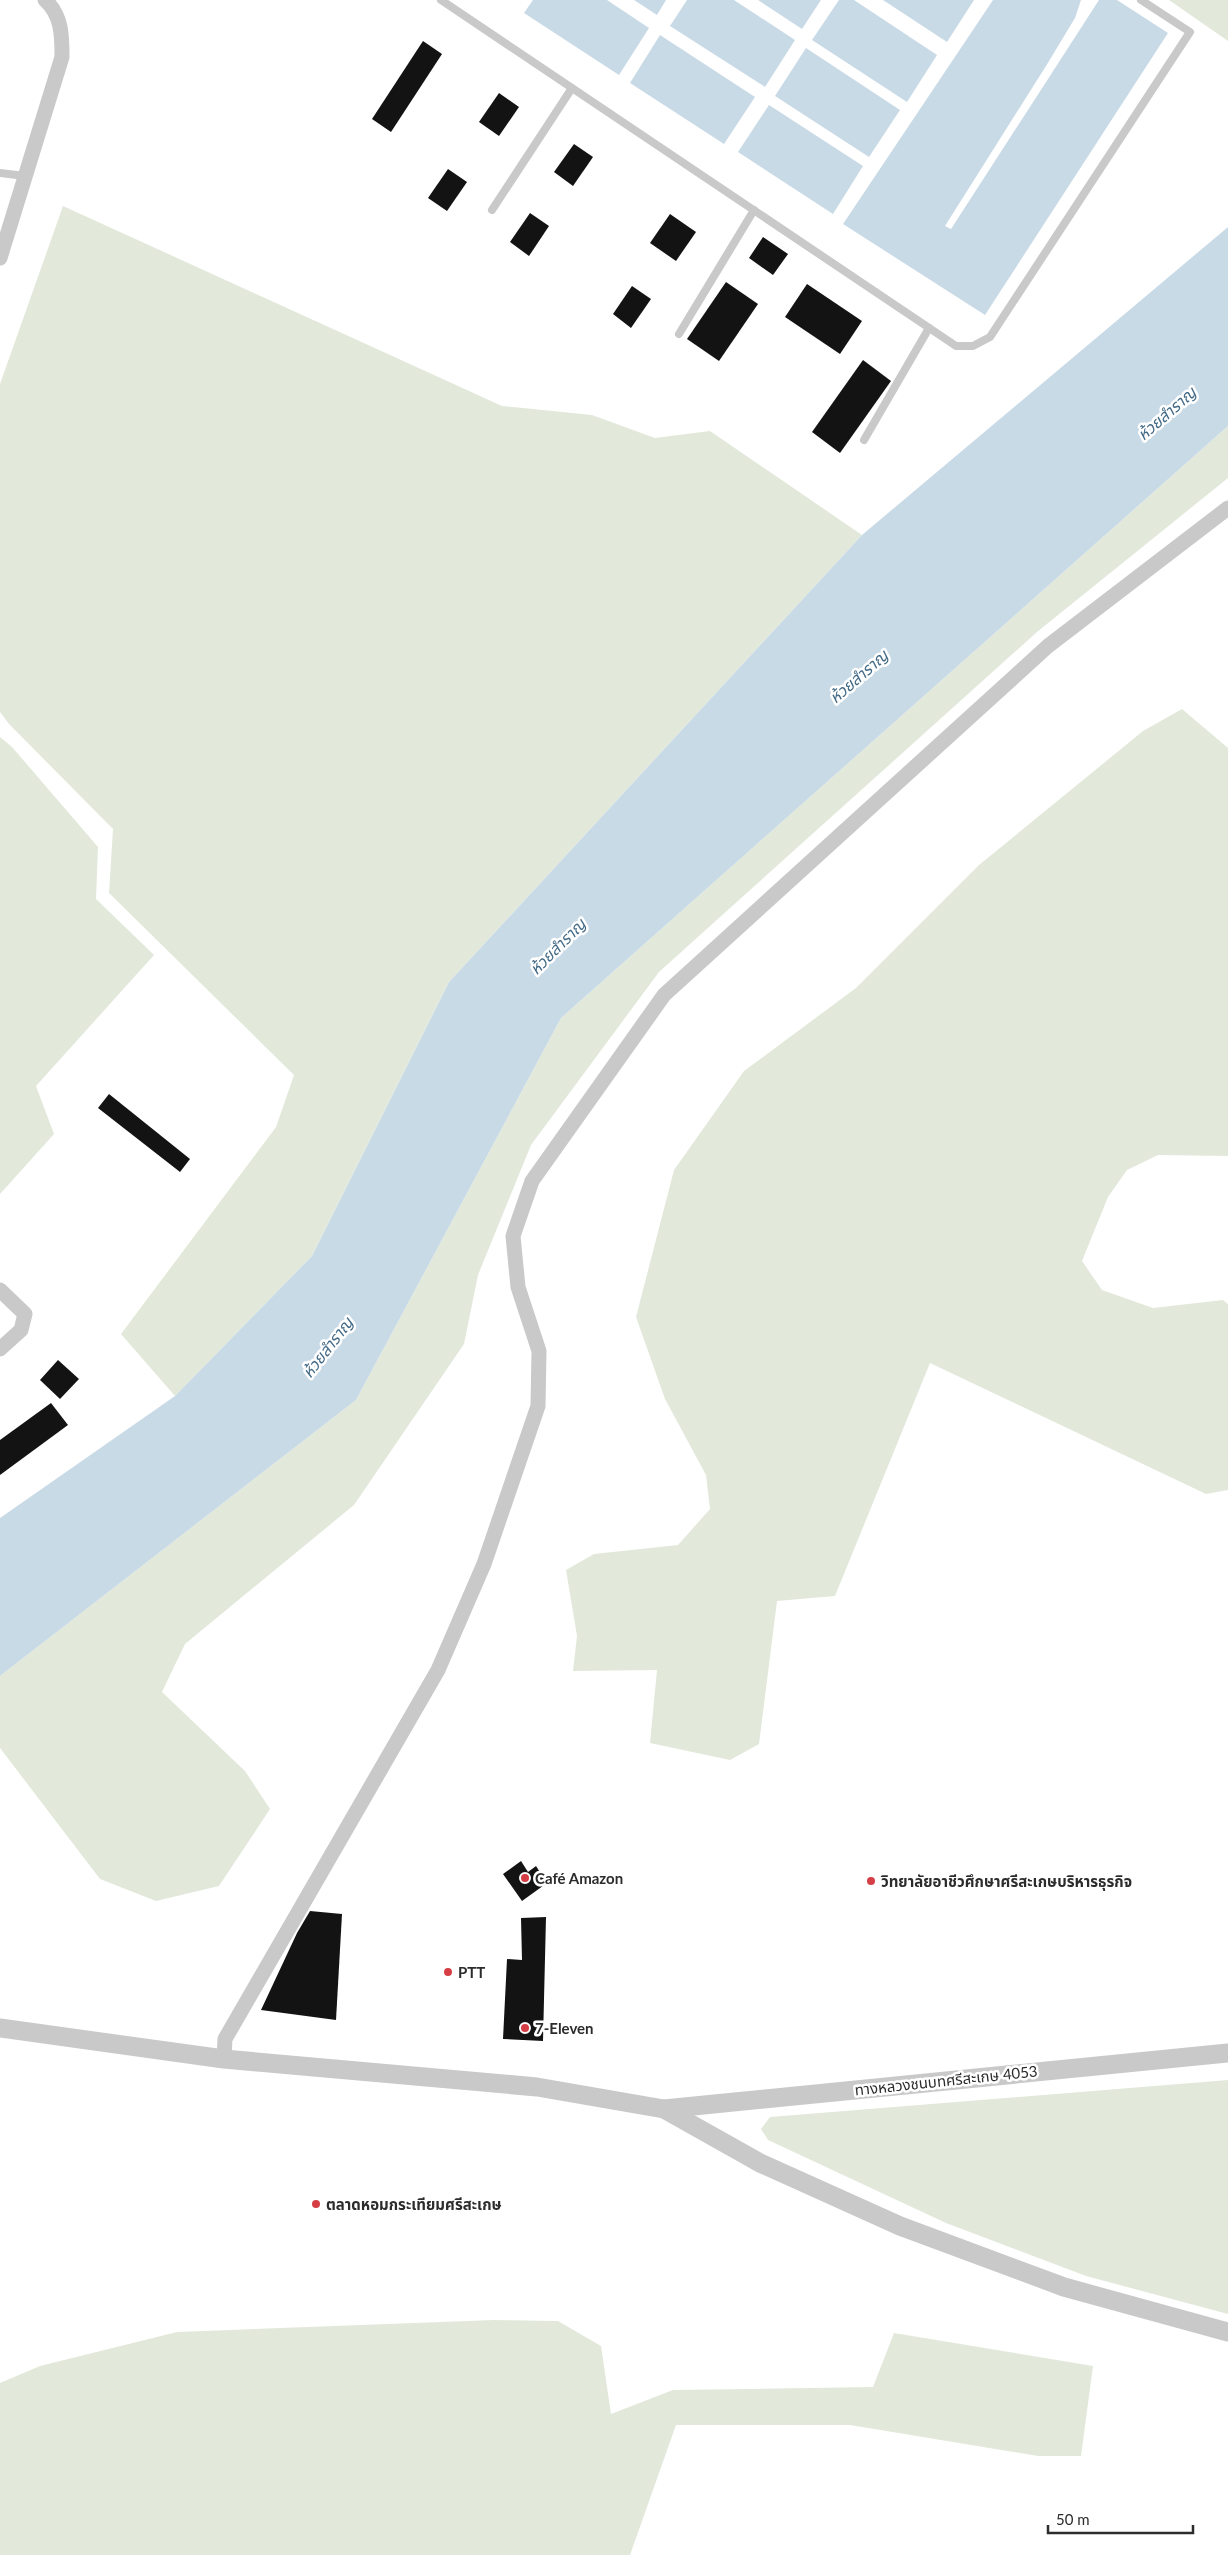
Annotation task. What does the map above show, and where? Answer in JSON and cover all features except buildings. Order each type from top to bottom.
[{"type":"street","points":[[0,258],[62,57],[62,29],[50,4],[44,0]]},
{"type":"street","points":[[224,2059],[225,2040],[438,1670],[484,1564],[538,1406],[539,1351],[518,1287],[513,1236],[532,1181],[664,995],[1048,646],[1228,508]]},
{"type":"street","points":[[0,1290],[25,1314],[20,1330],[0,1349]]},
{"type":"street","points":[[0,2028],[224,2059],[537,2087],[664,2109],[760,2163],[900,2226],[1064,2287],[1228,2332]]},
{"type":"street","name":"ทางหลวงชนบทศรีสะเกษ 4053","points":[[664,2109],[1228,2053]]},
{"type":"lane","points":[[441,0],[956,346],[973,346],[990,337],[1190,32],[1142,0]]},
{"type":"lane","points":[[492,210],[572,88]]},
{"type":"lane","points":[[0,173],[25,176]]},
{"type":"lane","points":[[679,334],[754,210]]},
{"type":"lane","points":[[864,440],[929,328]]},
{"type":"shaded area","points":[[1169,0],[1228,0],[1228,41]]},
{"type":"shaded area","points":[[63,206],[502,406],[592,415],[655,438],[710,431],[862,535],[449,982],[312,1256],[175,1396],[121,1334],[276,1127],[294,1075],[109,893],[113,829],[9,724],[0,712],[0,384]]},
{"type":"shaded area","points":[[1228,426],[1228,478],[1037,632],[659,972],[531,1145],[478,1275],[464,1344],[354,1505],[185,1644],[162,1692],[245,1771],[270,1809],[219,1886],[156,1901],[100,1879],[0,1748],[0,1676],[356,1400],[561,1018]]},
{"type":"shaded area","points":[[1182,709],[1228,748],[1228,1156],[1158,1155],[1127,1170],[1108,1197],[1082,1261],[1102,1290],[1153,1308],[1223,1300],[1228,1304],[1228,1490],[1206,1494],[930,1363],[835,1596],[777,1601],[759,1744],[730,1760],[650,1743],[657,1670],[573,1671],[577,1636],[566,1570],[594,1554],[678,1545],[710,1509],[706,1475],[665,1399],[636,1317],[674,1170],[744,1071],[856,988],[979,865],[1143,731]]},
{"type":"shaded area","points":[[0,737],[12,747],[98,847],[96,899],[154,955],[36,1086],[54,1134],[0,1194]]},
{"type":"shaded area","points":[[1228,2080],[1228,2314],[1086,2276],[946,2223],[768,2140],[761,2129],[770,2117]]},
{"type":"shaded area","points":[[494,2320],[558,2321],[601,2346],[611,2414],[673,2390],[873,2387],[894,2333],[1093,2366],[1081,2456],[1038,2456],[850,2425],[676,2425],[630,2555],[0,2555],[0,2383],[40,2366],[177,2332]]},
{"type":"water","points":[[533,0],[607,0],[649,28],[619,75],[524,13]]},
{"type":"water","points":[[634,0],[666,0],[657,15]]},
{"type":"water","points":[[687,0],[734,0],[795,40],[765,87],[670,26]]},
{"type":"water","points":[[758,0],[821,0],[802,29]]},
{"type":"water","points":[[839,0],[854,0],[937,55],[907,102],[812,40]]},
{"type":"water","points":[[883,0],[974,0],[947,42]]},
{"type":"water","points":[[993,0],[1081,0],[1075,18],[945,226],[951,229],[1099,0],[1117,0],[1168,33],[985,315],[843,224]]},
{"type":"water","points":[[660,35],[755,97],[724,144],[630,83]]},
{"type":"water","points":[[806,48],[900,110],[869,157],[775,96]]},
{"type":"water","points":[[769,105],[863,166],[833,214],[738,152]]},
{"type":"water","name":"ห้วยสำราญ","points":[[1228,227],[1228,426],[561,1018],[356,1400],[0,1676],[0,1518],[175,1396],[312,1256],[449,982],[862,535]]},
{"type":"place","name":"Café Amazon","points":[[525,1878]]},
{"type":"place","name":"วิทยาลัยอาชีวศึกษาศรีสะเกษบริหารธุรกิจ","points":[[871,1881]]},
{"type":"place","name":"PTT","points":[[448,1972]]},
{"type":"place","name":"7-Eleven","points":[[525,2028]]},
{"type":"place","name":"ตลาดหอมกระเทียมศรีสะเกษ","points":[[316,2204]]}]
